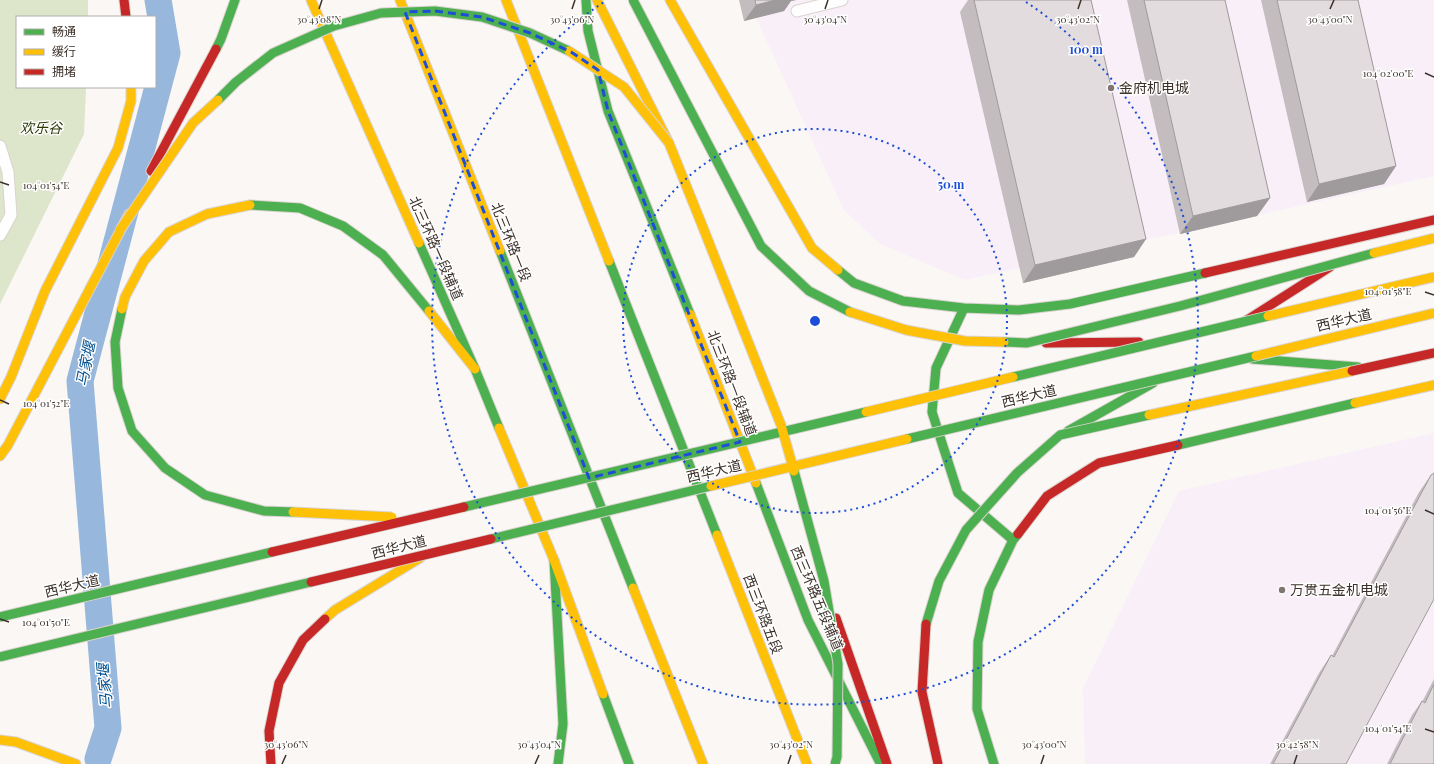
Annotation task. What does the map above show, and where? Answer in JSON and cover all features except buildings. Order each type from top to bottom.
[{"type":"main road","points":[[124,0],[126,16]]},
{"type":"main road","points":[[0,456],[8,445],[221,39],[235,0]]},
{"type":"main road","name":"北三环路一段辅道","points":[[311,0],[475,369],[554,560]]},
{"type":"main road","name":"北三环路一段","points":[[400,0],[703,764]]},
{"type":"main road","name":"西三环路五段","points":[[506,0],[806,764]]},
{"type":"main road","name":"北三环路一段辅道","points":[[586,0],[588,31],[608,111],[747,459]]},
{"type":"main road","points":[[597,0],[669,143],[781,426],[824,581],[887,764]]},
{"type":"main road","points":[[633,0],[761,246],[808,291],[854,314],[906,330],[965,341],[1027,343],[1158,342]]},
{"type":"main road","points":[[670,0],[812,248],[854,284],[903,301],[964,308],[1019,310],[1070,304],[1434,220]]},
{"type":"main road","points":[[120,230],[193,123],[236,82],[274,53],[334,26],[381,13],[435,11],[482,17],[530,33],[571,52],[624,87],[669,143]]},
{"type":"main road","points":[[0,399],[11,377],[45,291],[118,148],[131,101],[130,88]]},
{"type":"main road","points":[[420,518],[264,511],[205,495],[165,468],[132,431],[118,388],[116,342],[125,297],[144,261],[169,232],[207,214],[250,205],[300,208],[343,226],[383,255],[475,369]]},
{"type":"main road","points":[[1027,343],[1180,306],[1337,262],[1434,238]]},
{"type":"main road","points":[[1244,322],[1337,262]]},
{"type":"main road","name":"西华大道","points":[[0,617],[1434,277]]},
{"type":"main road","points":[[964,308],[936,368],[932,412],[958,493],[1013,540]]},
{"type":"main road","name":"西华大道","points":[[0,657],[1434,313]]},
{"type":"main road","points":[[1060,435],[1434,353]]},
{"type":"main road","points":[[1245,358],[1366,368]]},
{"type":"main road","points":[[938,764],[922,692],[926,625],[939,581],[966,530],[1017,473],[1060,435],[1162,378]]},
{"type":"main road","points":[[994,764],[977,709],[978,642],[989,590],[1013,540],[1047,496],[1099,463],[1434,385]]},
{"type":"main road","name":"西三环路五段辅道","points":[[747,459],[808,620],[877,758],[882,764]]},
{"type":"main road","points":[[271,764],[270,731],[279,683],[303,640],[335,610],[426,555]]},
{"type":"main road","points":[[554,560],[563,724],[558,764]]},
{"type":"main road","points":[[554,560],[629,764]]},
{"type":"main road","points":[[824,581],[838,664],[837,757],[835,764]]},
{"type":"main road","points":[[0,740],[16,742],[76,764]]},
{"type":"lane","points":[[797,10],[842,0]]},
{"type":"lane","points":[[0,146],[8,172],[11,214],[0,235]]},
{"type":"highlighted area","points":[[435,11],[482,17],[530,33],[571,52],[598,70],[608,111],[740,442],[589,478],[405,12]]},
{"type":"shaded area","name":"金府机电城","points":[[748,0],[1434,0],[1434,176],[965,280],[880,244],[844,210]]},
{"type":"shaded area","name":"万贯五金机电城","points":[[1434,433],[1434,764],[1085,764],[1083,688],[1179,491]]},
{"type":"green space","name":"欢乐谷","points":[[0,0],[88,0],[88,16],[16,16],[16,88],[86,88],[84,134],[0,304]]},
{"type":"waterway","name":"马家堰","points":[[98,759],[108,728],[80,381],[167,53],[158,0]]},
{"type":"traffic: fast","points":[[216,49],[235,0]]},
{"type":"traffic: fast","points":[[586,0],[588,31],[608,111],[690,314]]},
{"type":"traffic: fast","points":[[633,0],[761,246],[809,291],[850,312]]},
{"type":"traffic: fast","points":[[218,100],[236,82],[273,53],[334,26],[381,13],[435,11],[482,17],[530,33],[569,51]]},
{"type":"traffic: fast","points":[[250,205],[300,208],[343,226],[383,255],[429,311]]},
{"type":"traffic: fast","points":[[419,243],[475,369],[499,428]]},
{"type":"traffic: fast","points":[[500,251],[633,588]]},
{"type":"traffic: fast","points":[[1004,342],[1027,343],[1180,306],[1374,253]]},
{"type":"traffic: fast","points":[[609,261],[717,535]]},
{"type":"traffic: fast","points":[[838,270],[854,283],[903,301],[964,308],[1019,310],[1070,304],[1205,273]]},
{"type":"traffic: fast","points":[[964,308],[936,368],[932,412],[958,493],[1013,540]]},
{"type":"traffic: fast","points":[[122,309],[115,342],[118,388],[132,431],[165,468],[205,495],[264,511],[293,512]]},
{"type":"traffic: fast","points":[[1013,377],[1268,316]]},
{"type":"traffic: fast","points":[[907,439],[1256,356]]},
{"type":"traffic: fast","points":[[1252,359],[1358,367]]},
{"type":"traffic: fast","points":[[1068,431],[1153,383]]},
{"type":"traffic: fast","points":[[1178,445],[1355,403]]},
{"type":"traffic: fast","points":[[464,507],[866,412]]},
{"type":"traffic: fast","points":[[926,624],[939,581],[966,530],[1017,473],[1060,435],[1149,415]]},
{"type":"traffic: fast","points":[[794,471],[824,581],[838,664],[837,757],[835,764]]},
{"type":"traffic: fast","points":[[756,483],[808,620],[879,761]]},
{"type":"traffic: fast","points":[[491,539],[711,486]]},
{"type":"traffic: fast","points":[[994,764],[977,709],[978,642],[989,590],[1013,540],[1018,534]]},
{"type":"traffic: fast","points":[[0,617],[272,552]]},
{"type":"traffic: fast","points":[[554,560],[563,724],[558,764]]},
{"type":"traffic: fast","points":[[0,657],[311,582]]},
{"type":"traffic: fast","points":[[603,694],[629,764]]},
{"type":"traffic: slow","points":[[311,0],[419,243]]},
{"type":"traffic: slow","points":[[400,0],[500,251]]},
{"type":"traffic: slow","points":[[506,0],[609,261]]},
{"type":"traffic: slow","points":[[597,0],[669,143],[700,220]]},
{"type":"traffic: slow","points":[[670,0],[812,248],[838,270]]},
{"type":"traffic: slow","points":[[569,51],[624,87],[669,143]]},
{"type":"traffic: slow","points":[[0,399],[11,377],[45,291],[118,148],[131,101],[131,88]]},
{"type":"traffic: slow","points":[[120,230],[193,123],[218,100]]},
{"type":"traffic: slow","points":[[122,309],[125,297],[144,261],[169,232],[207,214],[250,205]]},
{"type":"traffic: slow","points":[[0,456],[8,445],[129,214]]},
{"type":"traffic: slow","points":[[700,220],[781,425],[794,471]]},
{"type":"traffic: slow","points":[[1374,253],[1434,238]]},
{"type":"traffic: slow","points":[[1268,316],[1434,277]]},
{"type":"traffic: slow","points":[[429,311],[475,369]]},
{"type":"traffic: slow","points":[[850,312],[906,330],[965,341],[1004,342]]},
{"type":"traffic: slow","points":[[1256,356],[1434,313]]},
{"type":"traffic: slow","points":[[690,314],[756,483]]},
{"type":"traffic: slow","points":[[1149,415],[1352,371]]},
{"type":"traffic: slow","points":[[866,412],[1013,377]]},
{"type":"traffic: slow","points":[[1355,403],[1434,385]]},
{"type":"traffic: slow","points":[[499,428],[554,560],[603,694]]},
{"type":"traffic: slow","points":[[711,486],[907,439]]},
{"type":"traffic: slow","points":[[293,512],[392,517]]},
{"type":"traffic: slow","points":[[717,535],[807,764]]},
{"type":"traffic: slow","points":[[325,619],[335,610],[420,558]]},
{"type":"traffic: slow","points":[[633,588],[703,764]]},
{"type":"traffic: slow","points":[[0,740],[16,742],[76,764]]},
{"type":"traffic: jam","points":[[124,0],[126,16]]},
{"type":"traffic: jam","points":[[151,171],[216,49]]},
{"type":"traffic: jam","points":[[1205,273],[1434,220]]},
{"type":"traffic: jam","points":[[1247,320],[1330,267]]},
{"type":"traffic: jam","points":[[1046,343],[1139,342]]},
{"type":"traffic: jam","points":[[1352,371],[1434,353]]},
{"type":"traffic: jam","points":[[1018,534],[1047,496],[1099,463],[1178,445]]},
{"type":"traffic: jam","points":[[272,552],[464,507]]},
{"type":"traffic: jam","points":[[311,582],[491,539]]},
{"type":"traffic: jam","points":[[836,618],[887,764]]},
{"type":"traffic: jam","points":[[271,764],[269,731],[279,683],[303,640],[325,619]]},
{"type":"traffic: jam","points":[[926,624],[922,692],[938,764]]},
{"type":"place","name":"金府机电城","points":[[1111,88]]},
{"type":"place","name":"万贯五金机电城","points":[[1282,590]]}]
